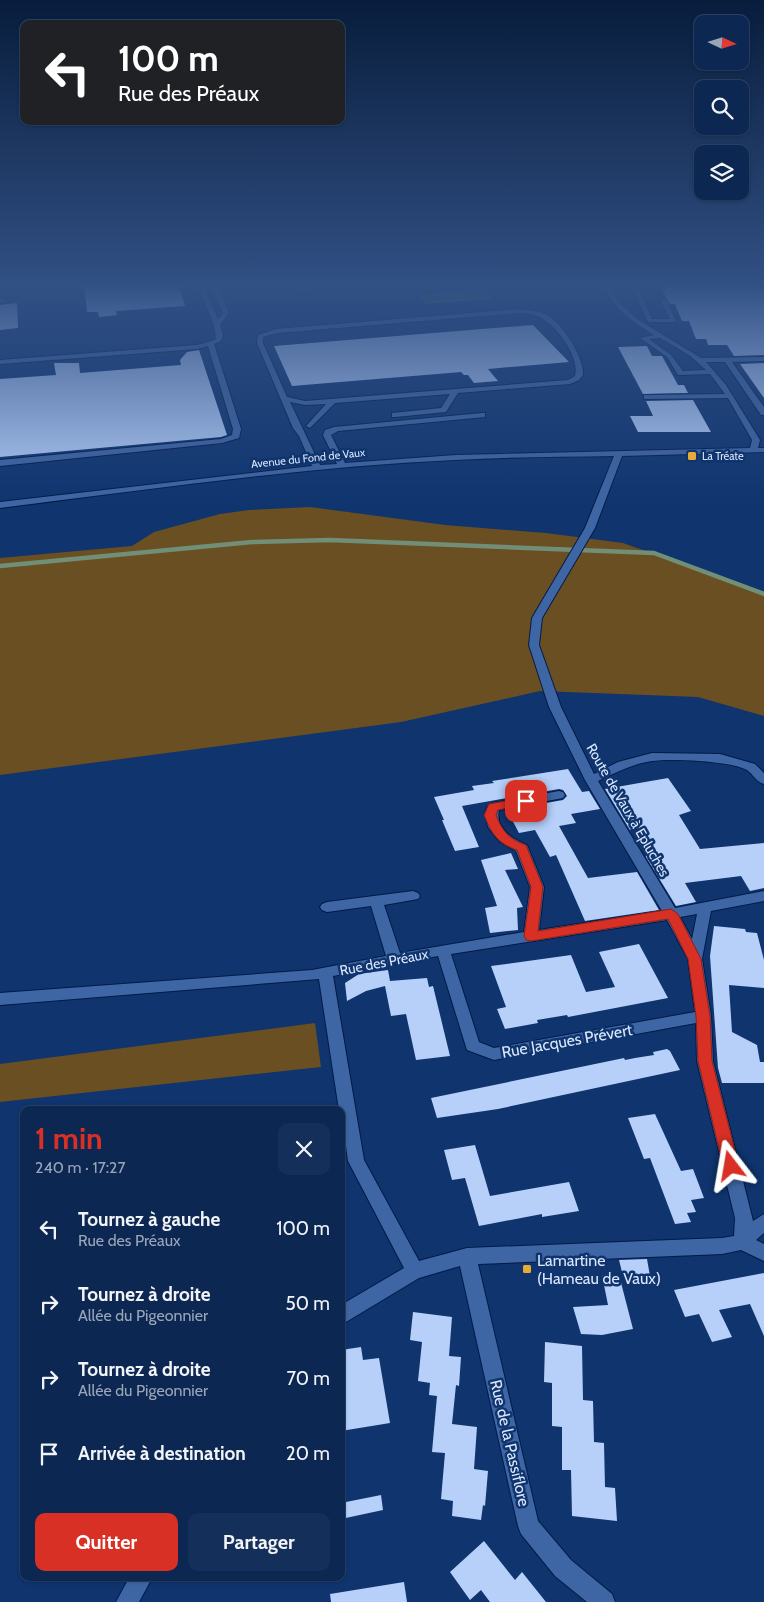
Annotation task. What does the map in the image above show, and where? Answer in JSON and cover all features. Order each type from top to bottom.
[{"type":"street","points":[[0,362],[26,360]]},
{"type":"street","points":[[0,463],[222,441],[236,436],[237,429],[216,360]]},
{"type":"street","points":[[267,360],[297,428],[304,436],[317,468]]},
{"type":"street","points":[[284,398],[304,403],[333,402],[570,382],[580,374],[577,360]]},
{"type":"street","points":[[672,360],[681,373],[712,372]]},
{"type":"street","points":[[700,360],[706,360]]},
{"type":"street","points":[[700,360],[712,372],[755,431],[756,440],[753,450]]},
{"type":"street","points":[[728,360],[764,413]]},
{"type":"street","points":[[310,426],[328,422],[444,410],[455,392]]},
{"type":"street","points":[[647,397],[729,396]]},
{"type":"street","points":[[304,436],[310,426],[333,402]]},
{"type":"street","points":[[342,466],[327,435],[328,432],[338,429],[482,415]]},
{"type":"street","name":"Avenue du Fond de Vaux","points":[[0,505],[317,468],[456,457],[764,450]]},
{"type":"street","name":"Route de Vaux à Epluches","points":[[619,453],[590,528],[537,618],[534,645],[555,707],[591,780],[671,914],[695,959]]},
{"type":"street","points":[[591,780],[622,765],[652,756],[720,758],[751,767],[764,780]]},
{"type":"street","points":[[531,936],[537,887],[522,848],[510,844],[496,830],[490,815],[493,807],[558,795]]},
{"type":"street","points":[[327,907],[413,896]]},
{"type":"street","name":"Rue des Préaux","points":[[0,999],[325,973],[443,950],[671,914],[764,896]]},
{"type":"street","points":[[376,901],[395,960]]},
{"type":"street","points":[[705,907],[695,959],[703,1016],[705,1061],[744,1218],[742,1242]]},
{"type":"street","name":"Rue Jacques Prévert","points":[[443,950],[472,1046],[494,1054],[703,1016]]},
{"type":"street","points":[[325,973],[356,1161],[415,1271]]},
{"type":"street","points":[[345,1313],[386,1286],[415,1271],[467,1256],[722,1246],[742,1242],[764,1222]]},
{"type":"street","points":[[742,1242],[764,1253]]},
{"type":"street","name":"Rue de la Passiflore","points":[[467,1256],[529,1526],[563,1568],[604,1602]]},
{"type":"street","points":[[127,1602],[139,1581]]},
{"type":"shaded area","points":[[310,507],[445,525],[546,533],[623,543],[764,593],[764,716],[698,697],[540,691],[401,722],[0,775],[0,558],[132,546],[154,532],[220,514],[249,510]]},
{"type":"shaded area","points":[[315,1023],[321,1067],[0,1102],[0,1064]]},
{"type":"building","points":[[180,360],[202,360],[227,435],[0,457],[0,379],[56,375],[54,363],[79,363],[80,373],[181,365]]},
{"type":"building","points":[[280,360],[567,360],[569,362],[488,369],[498,381],[474,383],[468,375],[464,375],[461,372],[292,386]]},
{"type":"building","points":[[625,360],[664,360],[678,385],[684,385],[688,393],[643,394]]},
{"type":"building","points":[[764,363],[764,398],[740,364]]},
{"type":"building","points":[[693,400],[711,432],[638,432],[630,416],[653,416],[646,401]]},
{"type":"building","points":[[568,769],[582,792],[589,791],[600,809],[571,814],[576,823],[559,826],[588,878],[637,872],[659,910],[585,921],[556,855],[550,857],[535,830],[519,833],[507,810],[563,800],[567,796],[563,790],[559,789],[462,806],[479,847],[455,851],[434,797],[474,790],[472,786],[494,783],[492,781]]},
{"type":"building","points":[[668,778],[691,811],[679,815],[700,849],[764,843],[764,888],[750,891],[741,876],[685,883],[696,902],[676,906],[646,857],[644,827],[630,830],[605,789]]},
{"type":"building","points":[[511,853],[518,869],[505,870],[523,907],[517,908],[518,930],[490,933],[485,908],[497,906],[481,860]]},
{"type":"building","points":[[714,926],[745,929],[746,932],[757,933],[764,960],[764,988],[729,985],[732,1032],[757,1045],[760,1062],[764,1062],[764,1083],[722,1083],[718,1068],[710,956]]},
{"type":"building","points":[[639,944],[668,998],[568,1017],[567,1015],[537,1020],[538,1023],[505,1029],[497,1009],[506,1007],[491,966],[571,955],[586,992],[615,987],[599,952]]},
{"type":"building","points":[[388,970],[390,981],[427,978],[429,987],[433,986],[450,1056],[416,1060],[406,1014],[391,1016],[385,986],[366,991],[347,1001],[345,983],[359,974]]},
{"type":"building","points":[[667,1049],[680,1070],[498,1109],[437,1118],[431,1098],[624,1058],[625,1060],[654,1055],[653,1052]]},
{"type":"building","points":[[655,1114],[681,1171],[693,1169],[704,1198],[691,1200],[696,1212],[687,1213],[691,1222],[675,1224],[650,1158],[644,1159],[628,1118]]},
{"type":"building","points":[[475,1145],[490,1196],[569,1182],[579,1211],[542,1217],[542,1214],[479,1226],[465,1178],[452,1180],[444,1150]]},
{"type":"building","points":[[647,1259],[650,1276],[623,1276],[619,1260]]},
{"type":"building","points":[[764,1273],[764,1336],[750,1304],[719,1310],[732,1337],[712,1342],[699,1314],[685,1317],[674,1290]]},
{"type":"building","points":[[602,1275],[619,1275],[633,1329],[602,1335],[581,1334],[573,1307],[608,1305]]},
{"type":"building","points":[[413,1312],[452,1317],[449,1356],[461,1357],[459,1386],[456,1385],[452,1424],[477,1427],[474,1469],[488,1471],[485,1506],[483,1505],[481,1520],[452,1516],[453,1501],[441,1499],[445,1453],[432,1452],[437,1396],[429,1395],[430,1383],[418,1381],[422,1342],[410,1340]]},
{"type":"building","points":[[545,1342],[582,1346],[583,1400],[593,1401],[594,1442],[604,1443],[605,1487],[615,1488],[617,1521],[572,1516],[571,1470],[562,1470],[562,1427],[552,1426],[552,1383],[544,1382]]},
{"type":"building","points":[[361,1347],[363,1360],[379,1358],[390,1423],[345,1430],[345,1349]]},
{"type":"building","points":[[381,1495],[383,1510],[345,1518],[345,1502]]},
{"type":"building","points":[[484,1541],[515,1580],[522,1572],[546,1602],[490,1602],[481,1590],[470,1600],[450,1572]]},
{"type":"building","points":[[404,1582],[407,1602],[331,1602],[330,1594]]},
{"type":"waterway","points":[[0,566],[252,542],[330,540],[654,553],[764,594]]},
{"type":"place","name":"La Tréate","points":[[692,456]]},
{"type":"place","name":"Lamartine (Hameau de Vaux)","points":[[527,1269]]},
{"type":"route","points":[[526,801],[493,807],[490,815],[496,830],[510,844],[522,848],[537,887],[531,936],[671,914],[695,959],[703,1016],[705,1061],[731,1166]]}]
